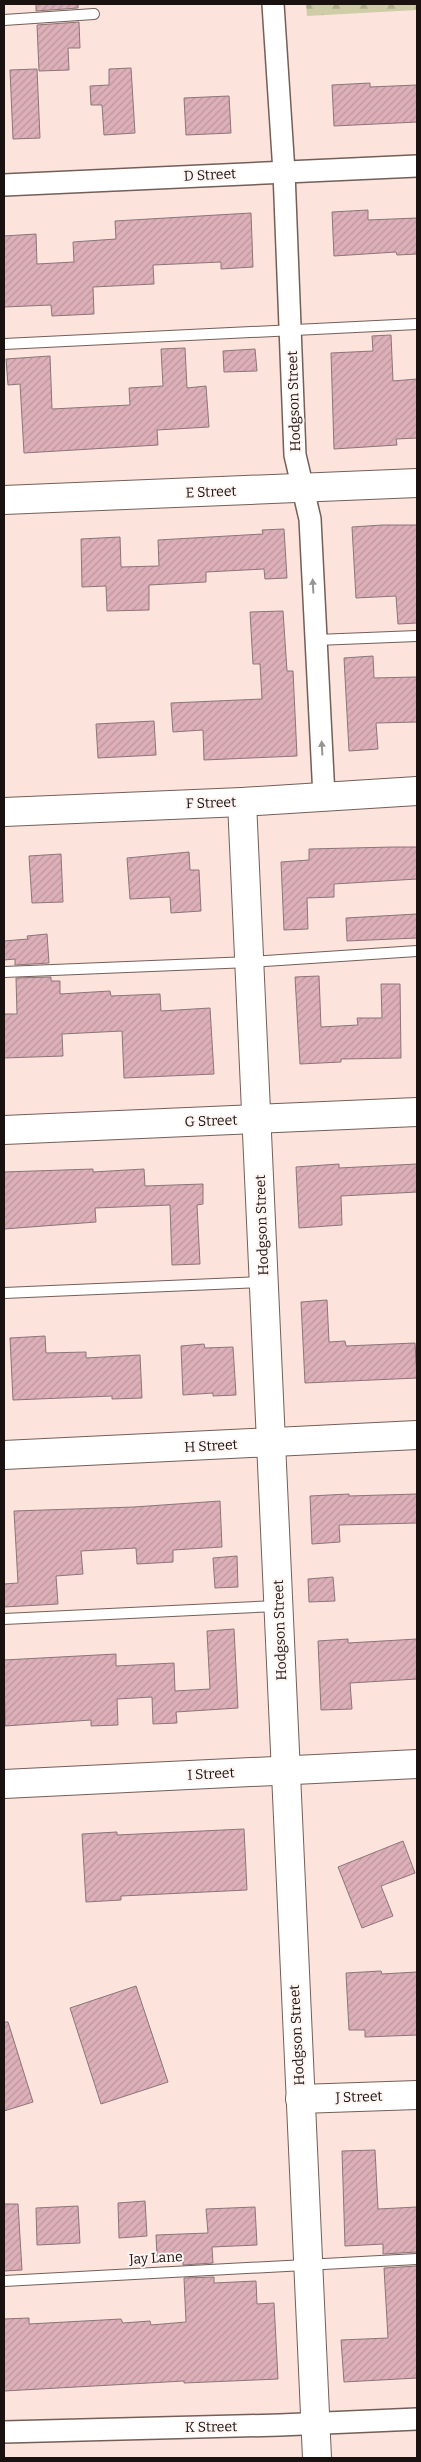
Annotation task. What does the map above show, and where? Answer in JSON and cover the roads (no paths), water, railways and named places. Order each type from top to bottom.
[{"type":"street","name":"Hodgson Street","points":[[273,4],[292,330],[295,455],[310,519],[324,797]]},
{"type":"street","name":"D Street","points":[[4,185],[417,166]]},
{"type":"street","name":"E Street","points":[[4,500],[417,483]]},
{"type":"street","name":"F Street","points":[[4,812],[242,802],[417,791]]},
{"type":"street","name":"Hodgson Street","points":[[242,802],[273,1443],[285,1771],[317,2458]]},
{"type":"street","name":"G Street","points":[[4,1130],[417,1112]]},
{"type":"street","name":"H Street","points":[[4,1455],[417,1435]]},
{"type":"street","name":"I Street","points":[[4,1784],[417,1764]]},
{"type":"street","name":"J Street","points":[[300,2099],[417,2094]]},
{"type":"street","name":"K Street","points":[[4,2432],[316,2424],[417,2419]]},
{"type":"lane","points":[[4,20],[94,14]]},
{"type":"lane","points":[[4,344],[417,324]]},
{"type":"lane","points":[[316,640],[417,636]]},
{"type":"lane","points":[[4,972],[250,962],[417,951]]},
{"type":"lane","points":[[4,1293],[264,1282]]},
{"type":"lane","points":[[4,1619],[279,1606]]},
{"type":"lane","name":"Jay Lane","points":[[4,2281],[309,2263],[417,2259]]}]
